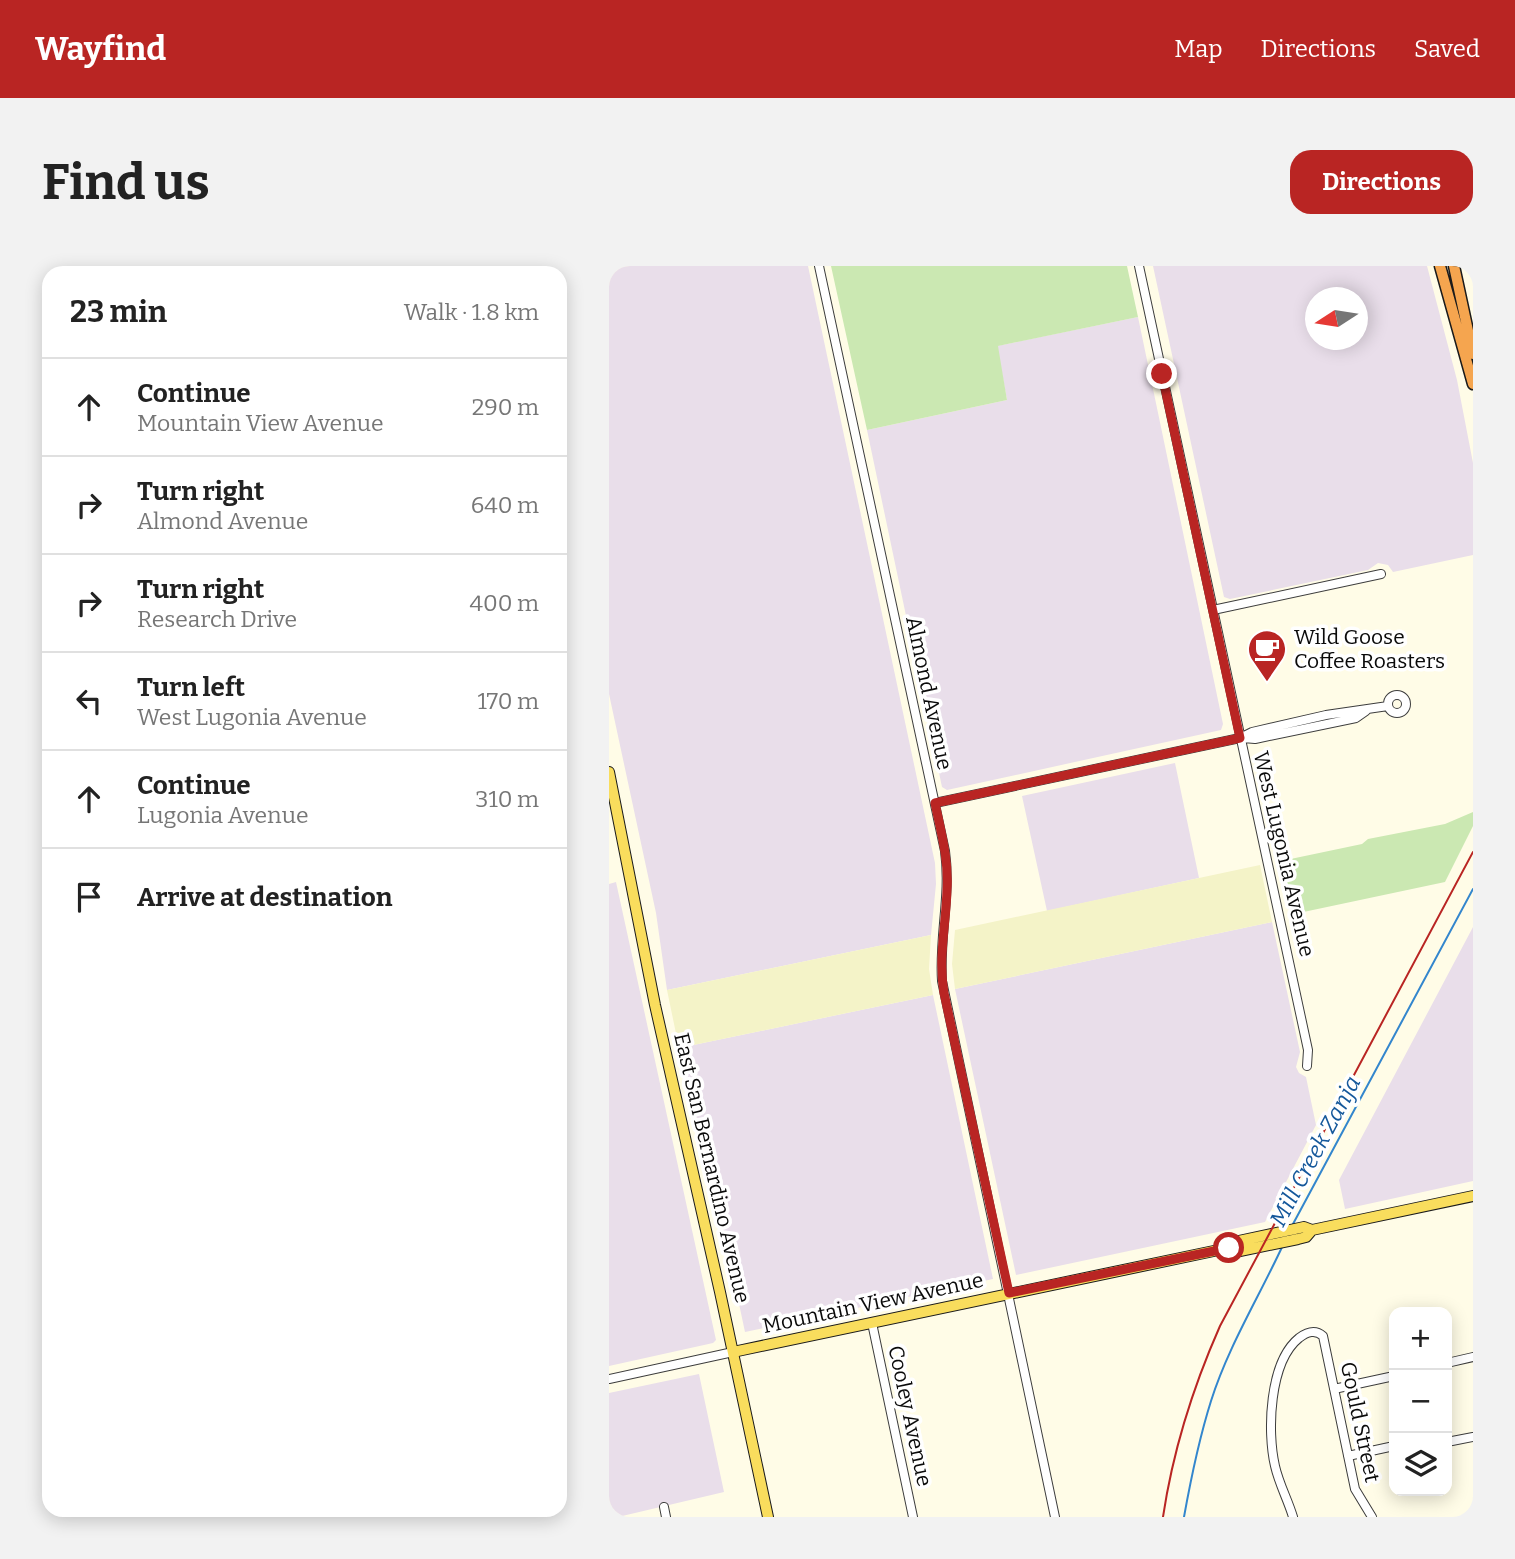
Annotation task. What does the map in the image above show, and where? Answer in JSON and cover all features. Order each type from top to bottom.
[{"type":"highway","points":[[1440,266],[1473,384]]},
{"type":"highway","points":[[1454,266],[1473,354]]},
{"type":"main road","name":"East San Bernardino Avenue","points":[[609,772],[652,992],[768,1517]]},
{"type":"main road","name":"Mountain View Avenue","points":[[733,1352],[1229,1248],[1234,1242],[1275,1233],[1473,1196]]},
{"type":"main road","name":"Mountain View Avenue","points":[[1229,1248],[1235,1252],[1306,1237],[1308,1228]]},
{"type":"street","name":"Almond Avenue","points":[[819,266],[945,851],[947,877],[941,956],[942,981],[1055,1517]]},
{"type":"street","name":"West Lugonia Avenue","points":[[1139,266],[1300,1010],[1308,1050],[1307,1066]]},
{"type":"street","points":[[1213,610],[1381,574]]},
{"type":"street","points":[[935,803],[1240,738],[1255,739],[1356,718],[1366,710],[1388,706]]},
{"type":"street","name":"Cooley Avenue","points":[[872,1323],[913,1517]]},
{"type":"street","name":"Gould Street","points":[[1293,1517],[1274,1462],[1271,1423],[1273,1397],[1280,1371],[1292,1345],[1309,1332],[1320,1333],[1325,1341],[1356,1492],[1372,1517]]},
{"type":"street","name":"Mountain View Avenue","points":[[609,1379],[733,1352]]},
{"type":"street","points":[[1452,1362],[1473,1357]]},
{"type":"street","points":[[1334,1389],[1389,1377]]},
{"type":"street","points":[[1452,1441],[1473,1437]]},
{"type":"street","points":[[1348,1456],[1389,1447]]},
{"type":"street","points":[[664,1507],[666,1517]]},
{"type":"shaded area","points":[[609,266],[808,266],[935,863],[936,884],[931,935],[667,990],[656,913],[609,694]]},
{"type":"shaded area","points":[[1153,266],[1427,266],[1457,380],[1473,463],[1473,555],[1393,572],[1388,565],[1378,563],[1368,570],[1230,599],[1224,597]]},
{"type":"shaded area","points":[[1138,317],[1223,724],[1221,730],[947,790],[942,787],[867,430],[1007,400],[997,346]]},
{"type":"shaded area","points":[[1175,763],[1199,878],[1047,911],[1022,796]]},
{"type":"shaded area","points":[[616,882],[716,1340],[713,1343],[609,1366],[609,884]]},
{"type":"shaded area","points":[[1272,922],[1300,1052],[1296,1067],[1299,1073],[1306,1077],[1316,1125],[1265,1222],[1016,1275],[955,989]]},
{"type":"shaded area","points":[[1473,927],[1473,1181],[1345,1209],[1339,1180]]},
{"type":"shaded area","points":[[933,995],[993,1279],[745,1332],[710,1167],[679,1048]]},
{"type":"shaded area","points":[[699,1374],[724,1492],[609,1517],[609,1393]]},
{"type":"green space","points":[[831,266],[1127,266],[1138,317],[998,346],[1007,400],[867,430]]},
{"type":"green space","points":[[1473,812],[1473,826],[1445,882],[1294,914],[1281,861],[1362,844],[1368,839],[1445,824]]},
{"type":"green space","points":[[1260,865],[1272,922],[955,989],[952,964],[955,930]]},
{"type":"green space","points":[[931,935],[929,969],[933,995],[679,1048],[667,990]]},
{"type":"waterway","name":"Mill Creek Zanja","points":[[1293,1224],[1473,889]]},
{"type":"waterway","name":"Mill Creek Zanja","points":[[1184,1517],[1199,1444],[1218,1381],[1283,1245]]},
{"type":"railway","points":[[1163,1517],[1172,1467],[1185,1419],[1220,1326],[1473,852]]},
{"type":"place","name":"Wild Goose Coffee Roasters","points":[[1267,683]]},
{"type":"route","points":[[1162,374],[1240,738],[935,803],[947,863],[941,969],[1009,1293],[1229,1248]]}]
